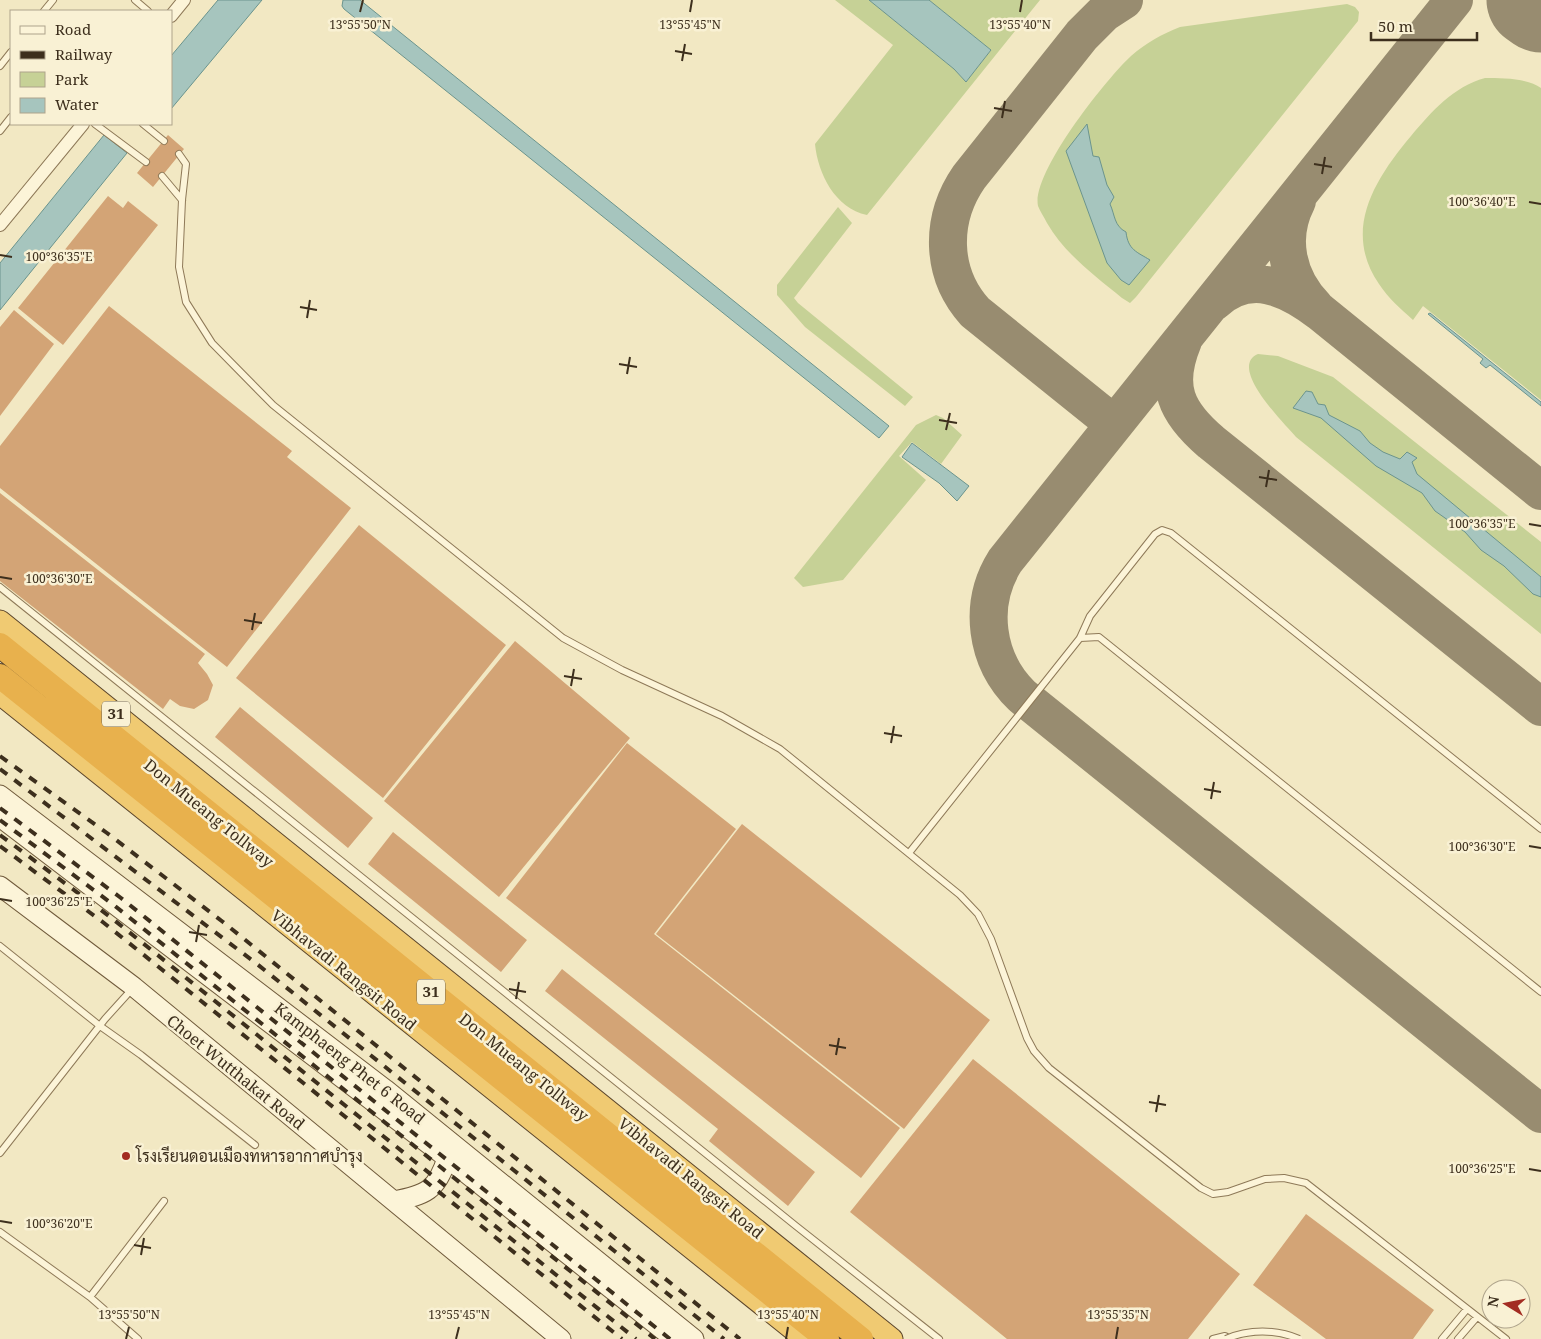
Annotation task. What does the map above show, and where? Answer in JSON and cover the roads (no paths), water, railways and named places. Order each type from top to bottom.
[{"type":"highway","name":"Vibhavadi Rangsit Road","points":[[0,621],[892,1339]]},
{"type":"highway","name":"Don Mueang Tollway","points":[[0,645],[861,1339]]},
{"type":"highway","name":"Don Mueang Tollway","points":[[0,676],[827,1339]]},
{"type":"highway","name":"Vibhavadi Rangsit Road","points":[[0,694],[805,1339]]},
{"type":"main road","name":"Kamphaeng Phet 6 Road","points":[[0,795],[385,1089],[694,1339]]},
{"type":"main road","name":"Kamphaeng Phet 6 Road","points":[[0,817],[447,1158],[674,1339]]},
{"type":"main road","name":"Choet Wutthakat Road","points":[[0,886],[394,1201],[561,1339]]},
{"type":"main road","points":[[394,1201],[416,1196],[430,1190],[442,1174],[447,1158]]},
{"type":"street","points":[[172,15],[184,0]]},
{"type":"street","points":[[0,225],[82,125]]},
{"type":"lane","points":[[45,10],[53,0]]},
{"type":"lane","points":[[135,0],[146,9]]},
{"type":"lane","points":[[0,66],[10,53]]},
{"type":"lane","points":[[0,131],[10,118]]},
{"type":"lane","points":[[96,125],[146,162]]},
{"type":"lane","points":[[144,125],[164,140]]},
{"type":"lane","points":[[180,154],[186,164],[182,200],[179,267],[186,302],[212,343],[273,405],[567,641],[622,670],[722,716],[771,744],[798,763],[960,895],[978,914],[992,939],[1027,1038],[1034,1051],[1049,1068],[1201,1188],[1213,1194],[1228,1192],[1265,1179],[1284,1178],[1306,1183],[1506,1339]]},
{"type":"lane","points":[[162,176],[182,200]]},
{"type":"lane","points":[[909,853],[1080,638],[1090,616],[1155,534],[1166,530],[1541,829]]},
{"type":"lane","points":[[0,587],[939,1339]]},
{"type":"lane","points":[[1080,638],[1099,637],[1541,992]]},
{"type":"lane","points":[[0,946],[100,1026],[141,1055],[255,1145]]},
{"type":"lane","points":[[0,1153],[105,1018],[129,991]]},
{"type":"lane","points":[[90,1297],[164,1201]]},
{"type":"lane","points":[[0,1232],[90,1297],[138,1339]]},
{"type":"lane","points":[[1442,1339],[1466,1309]]},
{"type":"lane","points":[[1458,1339],[1477,1317]]},
{"type":"lane","points":[[1213,1339],[1225,1336],[1228,1339],[1248,1333],[1267,1332],[1282,1333],[1299,1339]]},
{"type":"water","points":[[218,0],[262,0],[172,108],[172,55]]},
{"type":"water","points":[[343,0],[360,0],[889,426],[879,438],[344,9],[342,6]]},
{"type":"water","points":[[869,0],[929,0],[991,50],[966,82],[954,69]]},
{"type":"water","points":[[1087,124],[1093,156],[1099,157],[1107,185],[1114,197],[1110,204],[1117,223],[1126,232],[1131,247],[1150,260],[1129,285],[1121,280],[1107,263],[1066,151]]},
{"type":"water","points":[[104,135],[127,153],[0,310],[0,263]]},
{"type":"water","points":[[1430,313],[1541,402],[1541,406],[1490,365],[1486,368],[1480,363],[1483,359],[1428,314]]},
{"type":"water","points":[[1306,391],[1312,392],[1318,404],[1325,405],[1329,415],[1360,431],[1370,443],[1383,452],[1400,459],[1407,452],[1417,458],[1412,462],[1417,474],[1541,577],[1541,597],[1533,594],[1504,566],[1481,550],[1465,532],[1435,511],[1422,493],[1376,466],[1321,418],[1293,408]]},
{"type":"water","points":[[912,443],[969,486],[957,501],[939,483],[902,457]]},
{"type":"railway","points":[[0,756],[107,833],[223,922],[740,1339]]},
{"type":"railway","points":[[0,769],[257,964],[724,1339]]},
{"type":"railway","points":[[0,808],[121,898],[670,1339]]},
{"type":"railway","points":[[0,820],[115,906],[655,1339]]},
{"type":"railway","points":[[0,835],[109,916],[636,1339]]},
{"type":"railway","points":[[0,846],[104,923],[622,1339]]},
{"type":"place","name":"โรงเรียนดอนเมืองทหารอากาศบำรุง","points":[[126,1156]]}]
